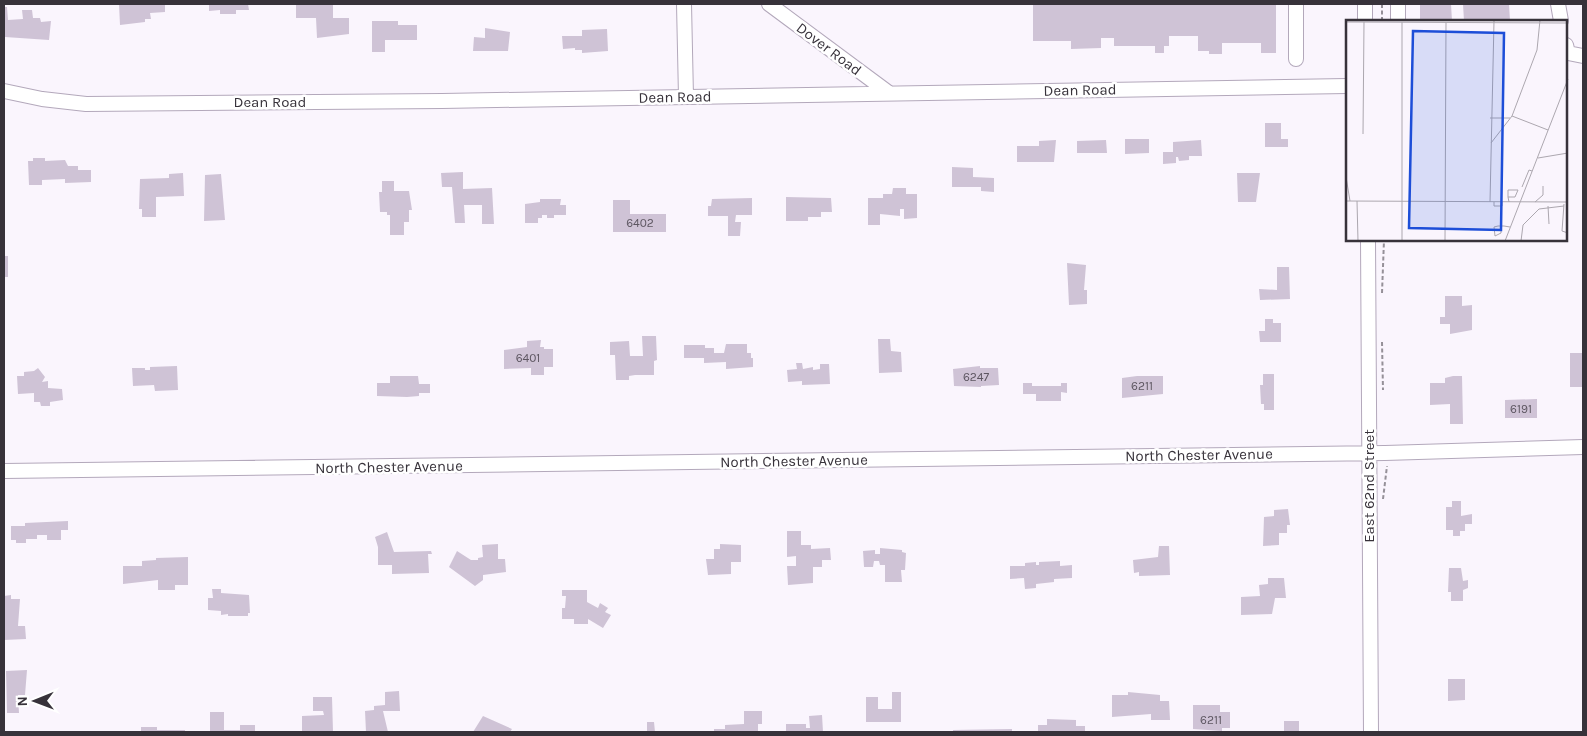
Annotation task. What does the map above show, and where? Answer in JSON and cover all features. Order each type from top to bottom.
[{"type":"street","points":[[684,4],[686,97]]},
{"type":"street","name":"Dover Road","points":[[769,4],[889,93]]},
{"type":"street","points":[[1296,4],[1296,59]]},
{"type":"street","points":[[1365,4],[1365,20]]},
{"type":"street","points":[[1398,4],[1398,20]]},
{"type":"street","points":[[1558,4],[1561,20]]},
{"type":"street","points":[[1567,49],[1568,53],[1583,56]]},
{"type":"street","name":"Dean Road","points":[[4,91],[49,100],[86,104],[686,97],[1346,86]]},
{"type":"street","name":"East 62nd Street","points":[[1368,241],[1371,732]]},
{"type":"street","name":"North Chester Avenue","points":[[4,471],[1369,453],[1583,447]]},
{"type":"path","points":[[1382,4],[1382,20]]},
{"type":"building","points":[[119,4],[165,4],[165,12],[150,13],[151,19],[145,19],[145,22],[120,25]]},
{"type":"building","points":[[209,4],[248,4],[249,10],[236,10],[236,14],[220,14],[220,10],[209,11]]},
{"type":"building","points":[[296,4],[333,4],[333,18],[349,18],[349,34],[317,38],[316,18],[296,18]]},
{"type":"building","points":[[1033,4],[1276,4],[1276,53],[1261,53],[1261,43],[1222,43],[1222,54],[1209,54],[1209,51],[1198,51],[1198,36],[1169,36],[1169,46],[1164,46],[1164,53],[1155,53],[1155,46],[1114,46],[1114,38],[1101,38],[1101,48],[1071,49],[1071,41],[1033,41]]},
{"type":"building","points":[[1420,4],[1451,4],[1452,20],[1420,20]]},
{"type":"building","points":[[1463,4],[1509,4],[1510,20],[1464,20]]},
{"type":"building","points":[[4,7],[7,7],[8,20],[23,19],[22,10],[32,10],[33,18],[40,18],[41,22],[51,21],[49,40],[5,37]]},
{"type":"building","points":[[372,21],[398,21],[398,25],[417,25],[417,40],[385,40],[385,52],[372,52]]},
{"type":"building","points":[[485,28],[510,32],[508,51],[473,51],[474,37],[485,38]]},
{"type":"building","points":[[607,29],[608,51],[582,53],[582,50],[575,50],[575,48],[563,49],[562,36],[582,36],[582,30]]},
{"type":"building","points":[[1265,123],[1281,123],[1281,139],[1288,139],[1288,147],[1265,147]]},
{"type":"building","points":[[1125,139],[1149,139],[1149,153],[1125,154]]},
{"type":"building","points":[[1056,140],[1054,162],[1017,162],[1017,146],[1039,146],[1039,141]]},
{"type":"building","points":[[1106,140],[1107,153],[1077,153],[1077,141]]},
{"type":"building","points":[[1201,140],[1202,156],[1189,156],[1189,160],[1179,161],[1178,157],[1176,157],[1176,163],[1163,164],[1163,152],[1173,152],[1173,142]]},
{"type":"building","points":[[33,158],[45,158],[45,161],[65,160],[68,166],[78,166],[78,170],[91,170],[91,182],[65,183],[65,179],[42,180],[42,185],[29,185],[28,161],[33,161]]},
{"type":"building","points":[[952,167],[973,168],[973,177],[994,178],[994,192],[981,191],[981,187],[952,187]]},
{"type":"building","points":[[463,172],[463,189],[492,188],[494,224],[482,224],[482,205],[464,205],[465,223],[455,223],[452,187],[442,187],[441,173]]},
{"type":"building","points":[[183,173],[184,196],[156,197],[156,217],[142,217],[142,209],[139,209],[140,179],[169,178],[169,174]]},
{"type":"building","points":[[1237,173],[1260,173],[1256,202],[1238,202]]},
{"type":"building","points":[[221,174],[225,220],[204,221],[205,175]]},
{"type":"building","points":[[382,181],[394,181],[394,191],[409,191],[412,210],[409,210],[409,222],[404,222],[404,235],[390,235],[390,215],[387,215],[387,212],[380,212],[379,192],[382,192]]},
{"type":"building","points":[[893,188],[906,188],[906,194],[917,194],[917,218],[904,219],[904,209],[900,209],[900,216],[880,214],[880,225],[868,225],[868,198],[883,198],[883,194],[892,194]]},
{"type":"building","points":[[786,197],[831,198],[832,212],[821,212],[821,217],[808,217],[808,221],[786,221]]},
{"type":"building","points":[[752,198],[752,215],[736,215],[735,222],[741,222],[740,236],[728,236],[728,216],[708,216],[708,206],[711,206],[712,199]]},
{"type":"building","points":[[540,199],[561,199],[560,205],[566,205],[566,215],[554,215],[554,218],[547,218],[547,215],[542,215],[542,218],[538,218],[538,223],[525,223],[525,204],[540,202]]},
{"type":"building","points":[[613,200],[630,200],[630,214],[666,214],[666,232],[613,232]]},
{"type":"building","points":[[4,256],[8,256],[8,277],[4,277]]},
{"type":"building","points":[[1067,263],[1086,265],[1084,290],[1087,290],[1087,304],[1069,305]]},
{"type":"building","points":[[1277,267],[1289,267],[1290,299],[1260,300],[1259,289],[1277,290]]},
{"type":"building","points":[[1445,296],[1462,296],[1462,306],[1472,305],[1472,330],[1450,334],[1450,324],[1440,324],[1440,317],[1445,317]]},
{"type":"building","points":[[1265,319],[1273,319],[1273,323],[1281,323],[1281,342],[1260,342],[1259,331],[1265,331]]},
{"type":"building","points":[[642,336],[656,336],[657,360],[654,361],[654,375],[635,375],[629,376],[629,380],[616,380],[615,355],[610,355],[610,342],[629,341],[630,356],[643,356]]},
{"type":"building","points":[[878,339],[890,339],[891,351],[901,352],[902,372],[879,373]]},
{"type":"building","points":[[541,340],[540,347],[553,349],[553,367],[544,367],[544,375],[531,375],[531,368],[504,369],[504,350],[527,347],[527,341]]},
{"type":"building","points":[[726,344],[747,344],[747,353],[751,353],[751,358],[753,358],[753,367],[726,369],[726,362],[704,363],[704,358],[684,358],[684,345],[705,345],[705,348],[714,348],[714,353],[724,353]]},
{"type":"building","points":[[1570,353],[1583,353],[1583,387],[1570,387]]},
{"type":"building","points":[[796,363],[802,363],[803,369],[813,367],[813,370],[820,369],[820,364],[829,364],[830,384],[802,385],[802,381],[788,382],[787,370],[797,369]]},
{"type":"building","points":[[177,366],[178,390],[155,391],[154,385],[133,386],[132,368],[150,370],[150,367]]},
{"type":"building","points":[[980,366],[980,368],[998,368],[999,385],[981,387],[954,386],[953,369]]},
{"type":"building","points":[[38,368],[45,377],[42,382],[48,381],[48,388],[62,389],[63,400],[50,402],[50,406],[41,406],[40,402],[34,402],[34,393],[18,394],[17,376],[24,376],[24,372],[34,371]]},
{"type":"building","points":[[1263,374],[1274,374],[1274,410],[1264,410],[1264,404],[1261,404],[1260,385],[1263,385]]},
{"type":"building","points":[[390,376],[418,376],[419,384],[430,384],[430,393],[419,393],[419,396],[407,397],[377,396],[377,383],[390,383]]},
{"type":"building","points":[[1163,376],[1163,394],[1122,398],[1122,378]]},
{"type":"building","points":[[1462,376],[1463,424],[1450,424],[1450,404],[1430,405],[1430,383],[1445,383],[1445,378]]},
{"type":"building","points":[[1023,383],[1032,383],[1032,386],[1061,386],[1061,383],[1067,383],[1067,393],[1061,392],[1061,401],[1036,401],[1036,394],[1023,394]]},
{"type":"building","points":[[1537,399],[1537,418],[1505,418],[1505,400]]},
{"type":"building","points":[[1452,501],[1461,501],[1461,516],[1472,514],[1472,524],[1465,524],[1465,531],[1460,531],[1460,536],[1453,536],[1453,530],[1446,530],[1446,507],[1452,507]]},
{"type":"building","points":[[1288,509],[1290,525],[1287,525],[1287,533],[1279,533],[1279,545],[1263,546],[1264,517],[1274,516],[1274,510]]},
{"type":"building","points":[[68,521],[68,530],[61,530],[61,540],[47,540],[47,535],[37,535],[37,539],[26,539],[26,543],[16,543],[16,540],[11,540],[11,526],[25,526],[25,523]]},
{"type":"building","points":[[787,531],[801,531],[801,545],[811,545],[811,549],[830,548],[831,560],[822,560],[822,567],[813,567],[813,583],[788,585],[787,566],[796,566],[796,556],[787,557]]},
{"type":"building","points":[[387,532],[394,552],[431,551],[432,554],[428,554],[429,573],[392,574],[392,565],[378,565],[378,547],[375,537]]},
{"type":"building","points":[[498,544],[498,559],[505,559],[506,572],[483,575],[483,580],[475,586],[449,567],[457,551],[471,560],[478,560],[478,558],[483,557],[482,545]]},
{"type":"building","points":[[720,544],[741,545],[741,562],[731,562],[731,574],[708,575],[706,559],[714,559],[714,549],[720,549]]},
{"type":"building","points":[[1159,546],[1169,546],[1170,575],[1139,576],[1139,572],[1134,573],[1133,560],[1158,557]]},
{"type":"building","points":[[880,548],[902,550],[902,552],[906,553],[905,570],[901,570],[902,582],[885,582],[885,565],[880,565],[879,561],[874,561],[873,567],[864,567],[863,551],[875,550],[875,554],[880,554]]},
{"type":"building","points":[[188,557],[188,585],[175,585],[175,590],[158,590],[158,580],[123,584],[123,566],[142,566],[142,561],[156,560],[156,558]]},
{"type":"building","points":[[1060,561],[1060,566],[1072,565],[1072,578],[1054,579],[1054,582],[1036,584],[1036,588],[1025,589],[1024,578],[1010,579],[1010,566],[1025,566],[1025,563],[1036,562],[1036,565],[1039,565],[1039,562]]},
{"type":"building","points":[[1449,568],[1461,568],[1463,581],[1468,580],[1468,588],[1463,590],[1463,601],[1451,601],[1451,592],[1448,592]]},
{"type":"building","points":[[1268,578],[1284,578],[1286,598],[1275,598],[1272,614],[1241,615],[1241,597],[1260,596],[1259,585],[1268,584]]},
{"type":"building","points":[[212,589],[221,589],[221,593],[249,595],[250,613],[248,613],[248,616],[221,615],[221,611],[208,610],[208,598],[213,598]]},
{"type":"building","points":[[562,590],[587,590],[587,602],[598,608],[600,603],[608,608],[605,612],[611,615],[603,628],[588,619],[588,624],[574,624],[574,619],[562,619],[562,608],[565,608],[566,596],[562,596]]},
{"type":"building","points":[[11,595],[11,599],[20,599],[18,626],[25,626],[26,639],[4,640],[4,596]]},
{"type":"building","points":[[27,670],[25,695],[18,695],[19,713],[7,713],[6,671]]},
{"type":"building","points":[[1448,679],[1465,679],[1465,700],[1448,701]]},
{"type":"building","points":[[399,691],[400,711],[383,711],[388,732],[366,732],[365,711],[374,710],[374,706],[385,705],[385,692]]},
{"type":"building","points":[[892,692],[901,692],[901,722],[866,722],[866,697],[878,697],[878,709],[892,709]]},
{"type":"building","points":[[1128,692],[1160,695],[1160,701],[1169,701],[1170,720],[1151,720],[1151,714],[1112,717],[1112,695],[1128,695]]},
{"type":"building","points":[[313,697],[332,697],[333,732],[302,732],[302,716],[324,715],[323,711],[313,711]]},
{"type":"building","points":[[1193,705],[1220,705],[1220,712],[1230,712],[1230,728],[1222,728],[1222,731],[1193,729]]},
{"type":"building","points":[[744,711],[762,711],[762,724],[758,724],[758,732],[714,732],[714,729],[725,729],[725,725],[744,724]]},
{"type":"building","points":[[210,712],[224,712],[224,730],[240,730],[240,725],[255,725],[255,732],[210,732]]},
{"type":"building","points":[[822,715],[823,732],[786,732],[786,724],[806,724],[806,728],[810,728],[809,716]]},
{"type":"building","points":[[483,716],[512,729],[510,732],[473,732]]},
{"type":"building","points":[[1047,719],[1076,720],[1076,726],[1085,726],[1085,732],[1038,732],[1038,725],[1047,725]]},
{"type":"building","points":[[1284,721],[1299,721],[1299,732],[1284,732]]},
{"type":"building","points":[[647,722],[654,722],[655,732],[647,732]]},
{"type":"building","points":[[141,727],[157,727],[157,730],[185,730],[185,732],[141,732]]},
{"type":"building","points":[[1012,729],[1012,732],[953,732],[953,730]]}]
